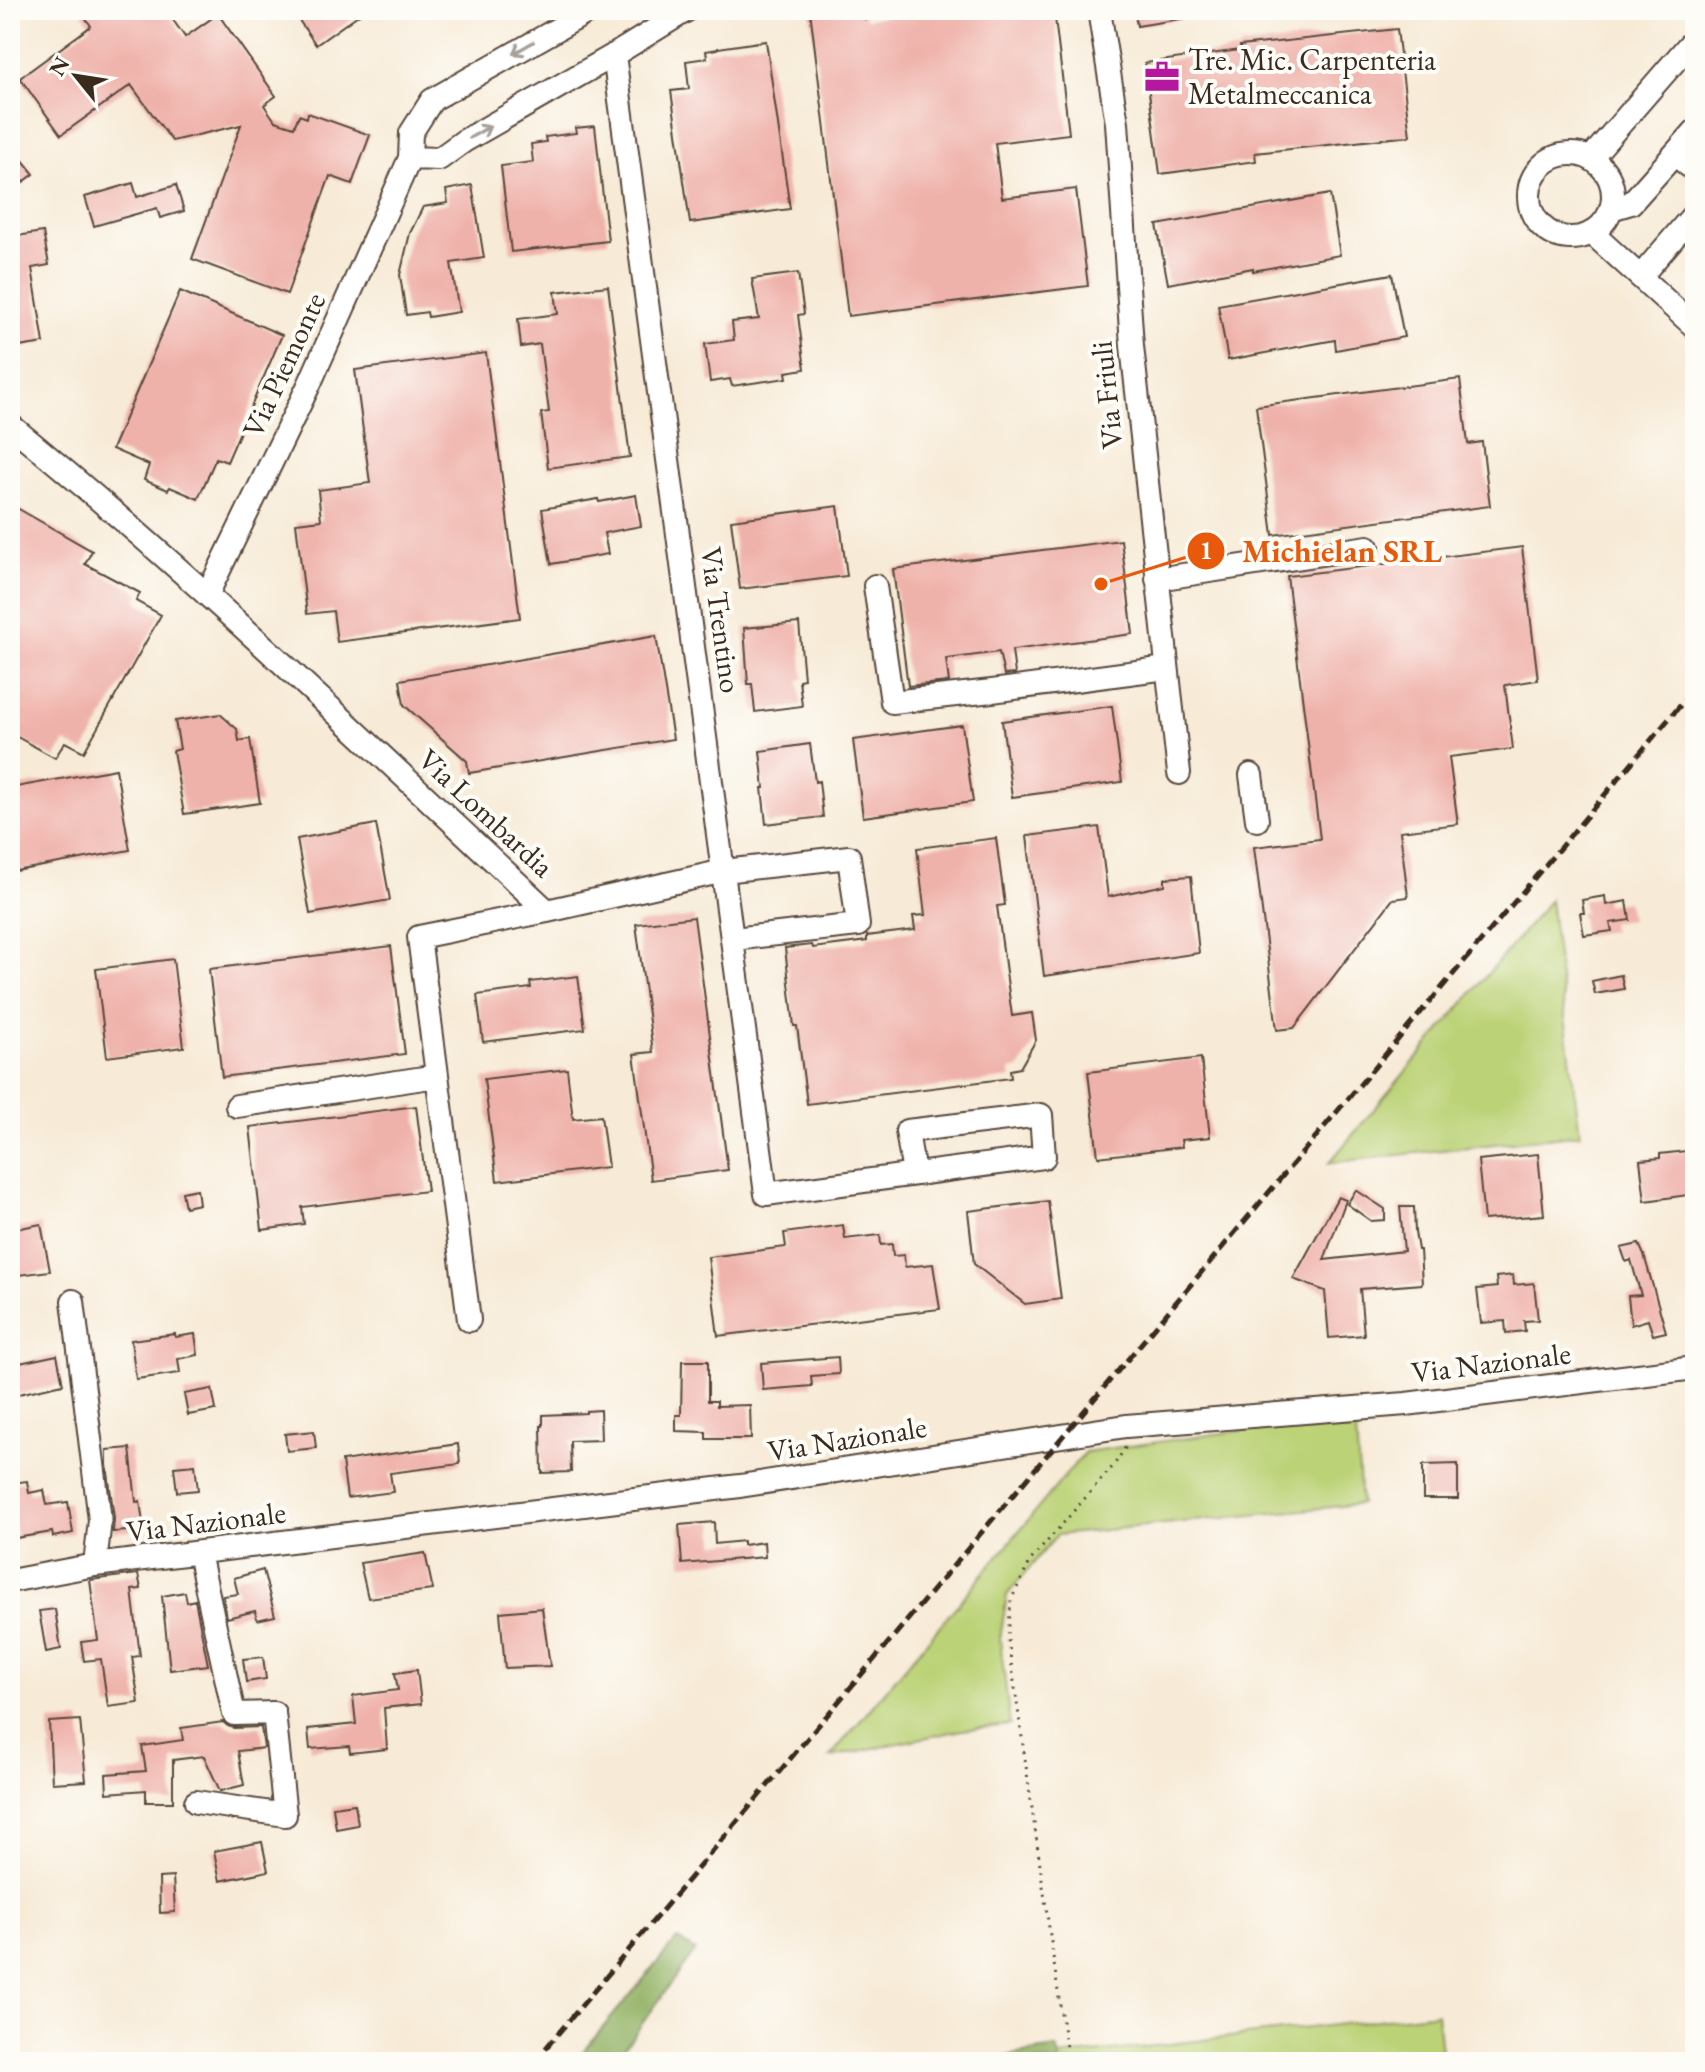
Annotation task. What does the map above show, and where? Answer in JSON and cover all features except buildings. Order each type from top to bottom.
[{"type":"street","name":"Via Piemonte","points":[[207,595],[309,385],[410,158],[411,133],[432,100],[591,10]]},
{"type":"street","points":[[410,158],[439,159],[464,141],[687,10]]},
{"type":"street","name":"Via Friuli","points":[[1099,10],[1117,123],[1132,346],[1179,773]]},
{"type":"street","points":[[1591,158],[1694,40]]},
{"type":"street","name":"Via Trentino","points":[[614,55],[766,1194],[914,1174]]},
{"type":"street","points":[[1611,209],[1631,203],[1695,131]]},
{"type":"street","points":[[1562,154],[1591,158],[1610,180],[1613,195],[1611,209],[1607,218],[1592,233],[1578,238],[1564,238],[1538,224],[1528,197],[1530,182],[1537,169],[1562,154]]},
{"type":"street","points":[[1676,155],[1695,171]]},
{"type":"street","points":[[1640,277],[1695,213]]},
{"type":"street","points":[[1592,233],[1695,327]]},
{"type":"street","name":"Via Lombardia","points":[[10,425],[99,498],[207,595],[547,911],[724,871],[849,857],[858,925],[733,939]]},
{"type":"street","points":[[1157,579],[1368,547]]},
{"type":"street","points":[[875,586],[892,702],[1167,668]]},
{"type":"street","points":[[1251,775],[1257,820]]},
{"type":"street","points":[[469,1320],[419,937],[547,911]]},
{"type":"street","points":[[237,1106],[437,1076]]},
{"type":"street","points":[[1041,1115],[1044,1157],[914,1174],[907,1131],[1041,1115]]},
{"type":"street","points":[[73,1301],[100,1520],[95,1565]]},
{"type":"street","name":"Via Nazionale","points":[[10,1581],[95,1565],[740,1486],[1126,1426],[1406,1404],[1695,1368]]},
{"type":"street","points":[[196,1802],[285,1815],[274,1713],[234,1714],[199,1553]]},
{"type":"path","points":[[1068,2062],[1008,1639],[1011,1600],[1031,1560],[1114,1465],[1129,1442],[1126,1426]]},
{"type":"green space","points":[[1550,900],[1580,1134],[1329,1163]]},
{"type":"green space","points":[[1355,1415],[1361,1504],[1057,1535],[1007,1595],[1000,1639],[1010,1725],[962,1730],[830,1757],[1085,1452]]},
{"type":"green space","points":[[677,1939],[695,1951],[614,2062],[574,2062]]},
{"type":"green space","points":[[1437,2013],[1442,2062],[1059,2062],[1058,2057]]},
{"type":"green space","points":[[1057,2048],[1059,2062],[965,2062]]},
{"type":"railway","points":[[534,2062],[1695,688]]},
{"type":"place","name":"Tre. Mic. Carpenteria Metalmeccanica","points":[[1162,77]]},
{"type":"place","name":"Michielan SRL","points":[[1101,584]]}]
